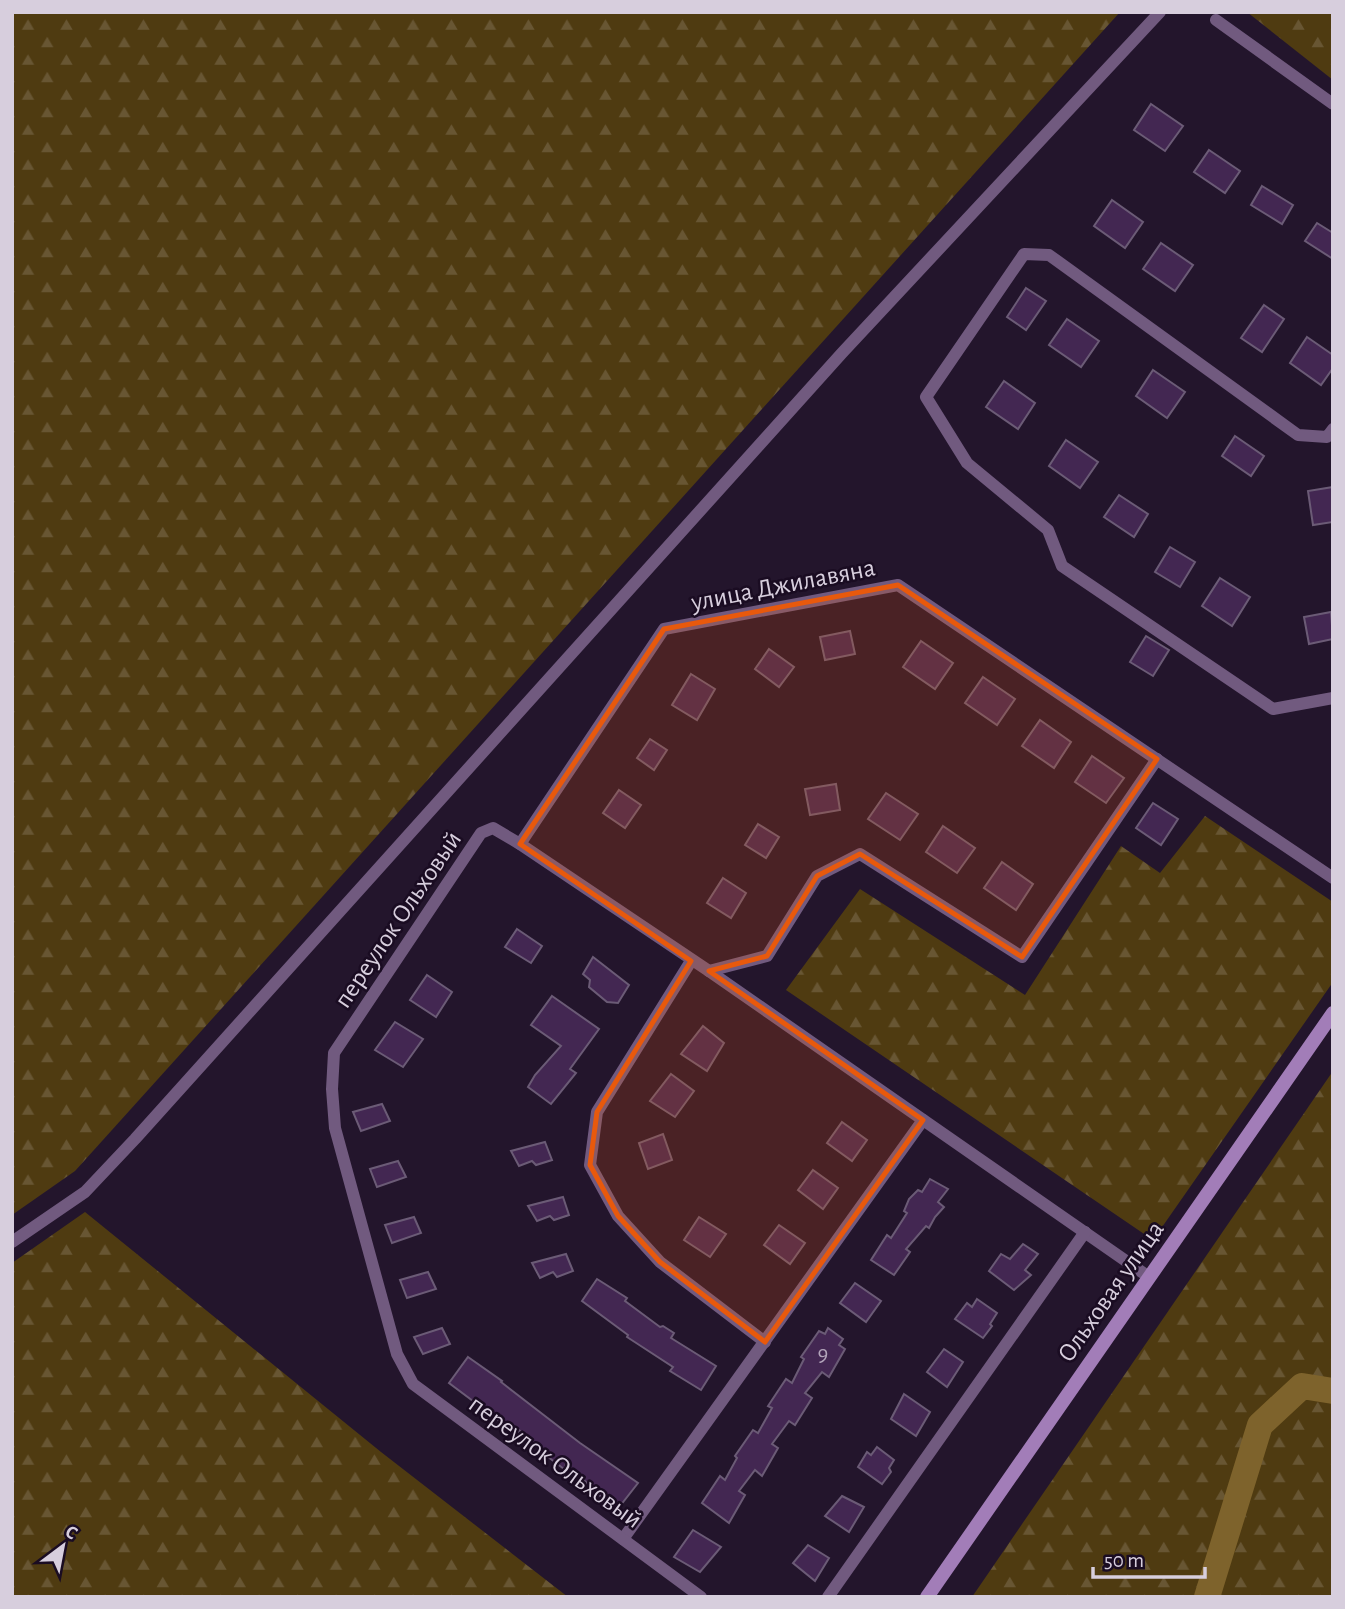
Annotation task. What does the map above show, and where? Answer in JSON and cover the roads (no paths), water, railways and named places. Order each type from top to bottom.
[{"type":"main road","name":"Ольховая улица","points":[[927,1597],[1333,1013]]},
{"type":"street","points":[[12,1242],[85,1192],[135,1139],[842,353],[1160,12]]},
{"type":"street","points":[[1216,20],[1333,104]]},
{"type":"street","points":[[1333,429],[1327,437],[1298,435],[1049,255],[1024,254],[926,397],[967,463],[1048,530],[1062,566],[1273,709],[1333,698]]},
{"type":"street","name":"улица Джилавяна","points":[[520,844],[664,629],[898,585],[1333,878]]},
{"type":"street","points":[[709,971],[767,956],[817,876],[860,854],[1022,957],[1157,760]]},
{"type":"street","name":"переулок Ольховый","points":[[701,1597],[412,1384],[397,1354],[335,1128],[332,1089],[334,1053],[481,833],[493,828],[520,844],[709,971],[1150,1277]]},
{"type":"street","points":[[691,961],[597,1112],[590,1165],[618,1216],[660,1262],[765,1342]]},
{"type":"street","points":[[623,1539],[923,1120]]},
{"type":"street","points":[[828,1597],[1086,1233]]},
{"type":"waterway","points":[[1207,1597],[1260,1425],[1302,1386],[1333,1391]]}]
